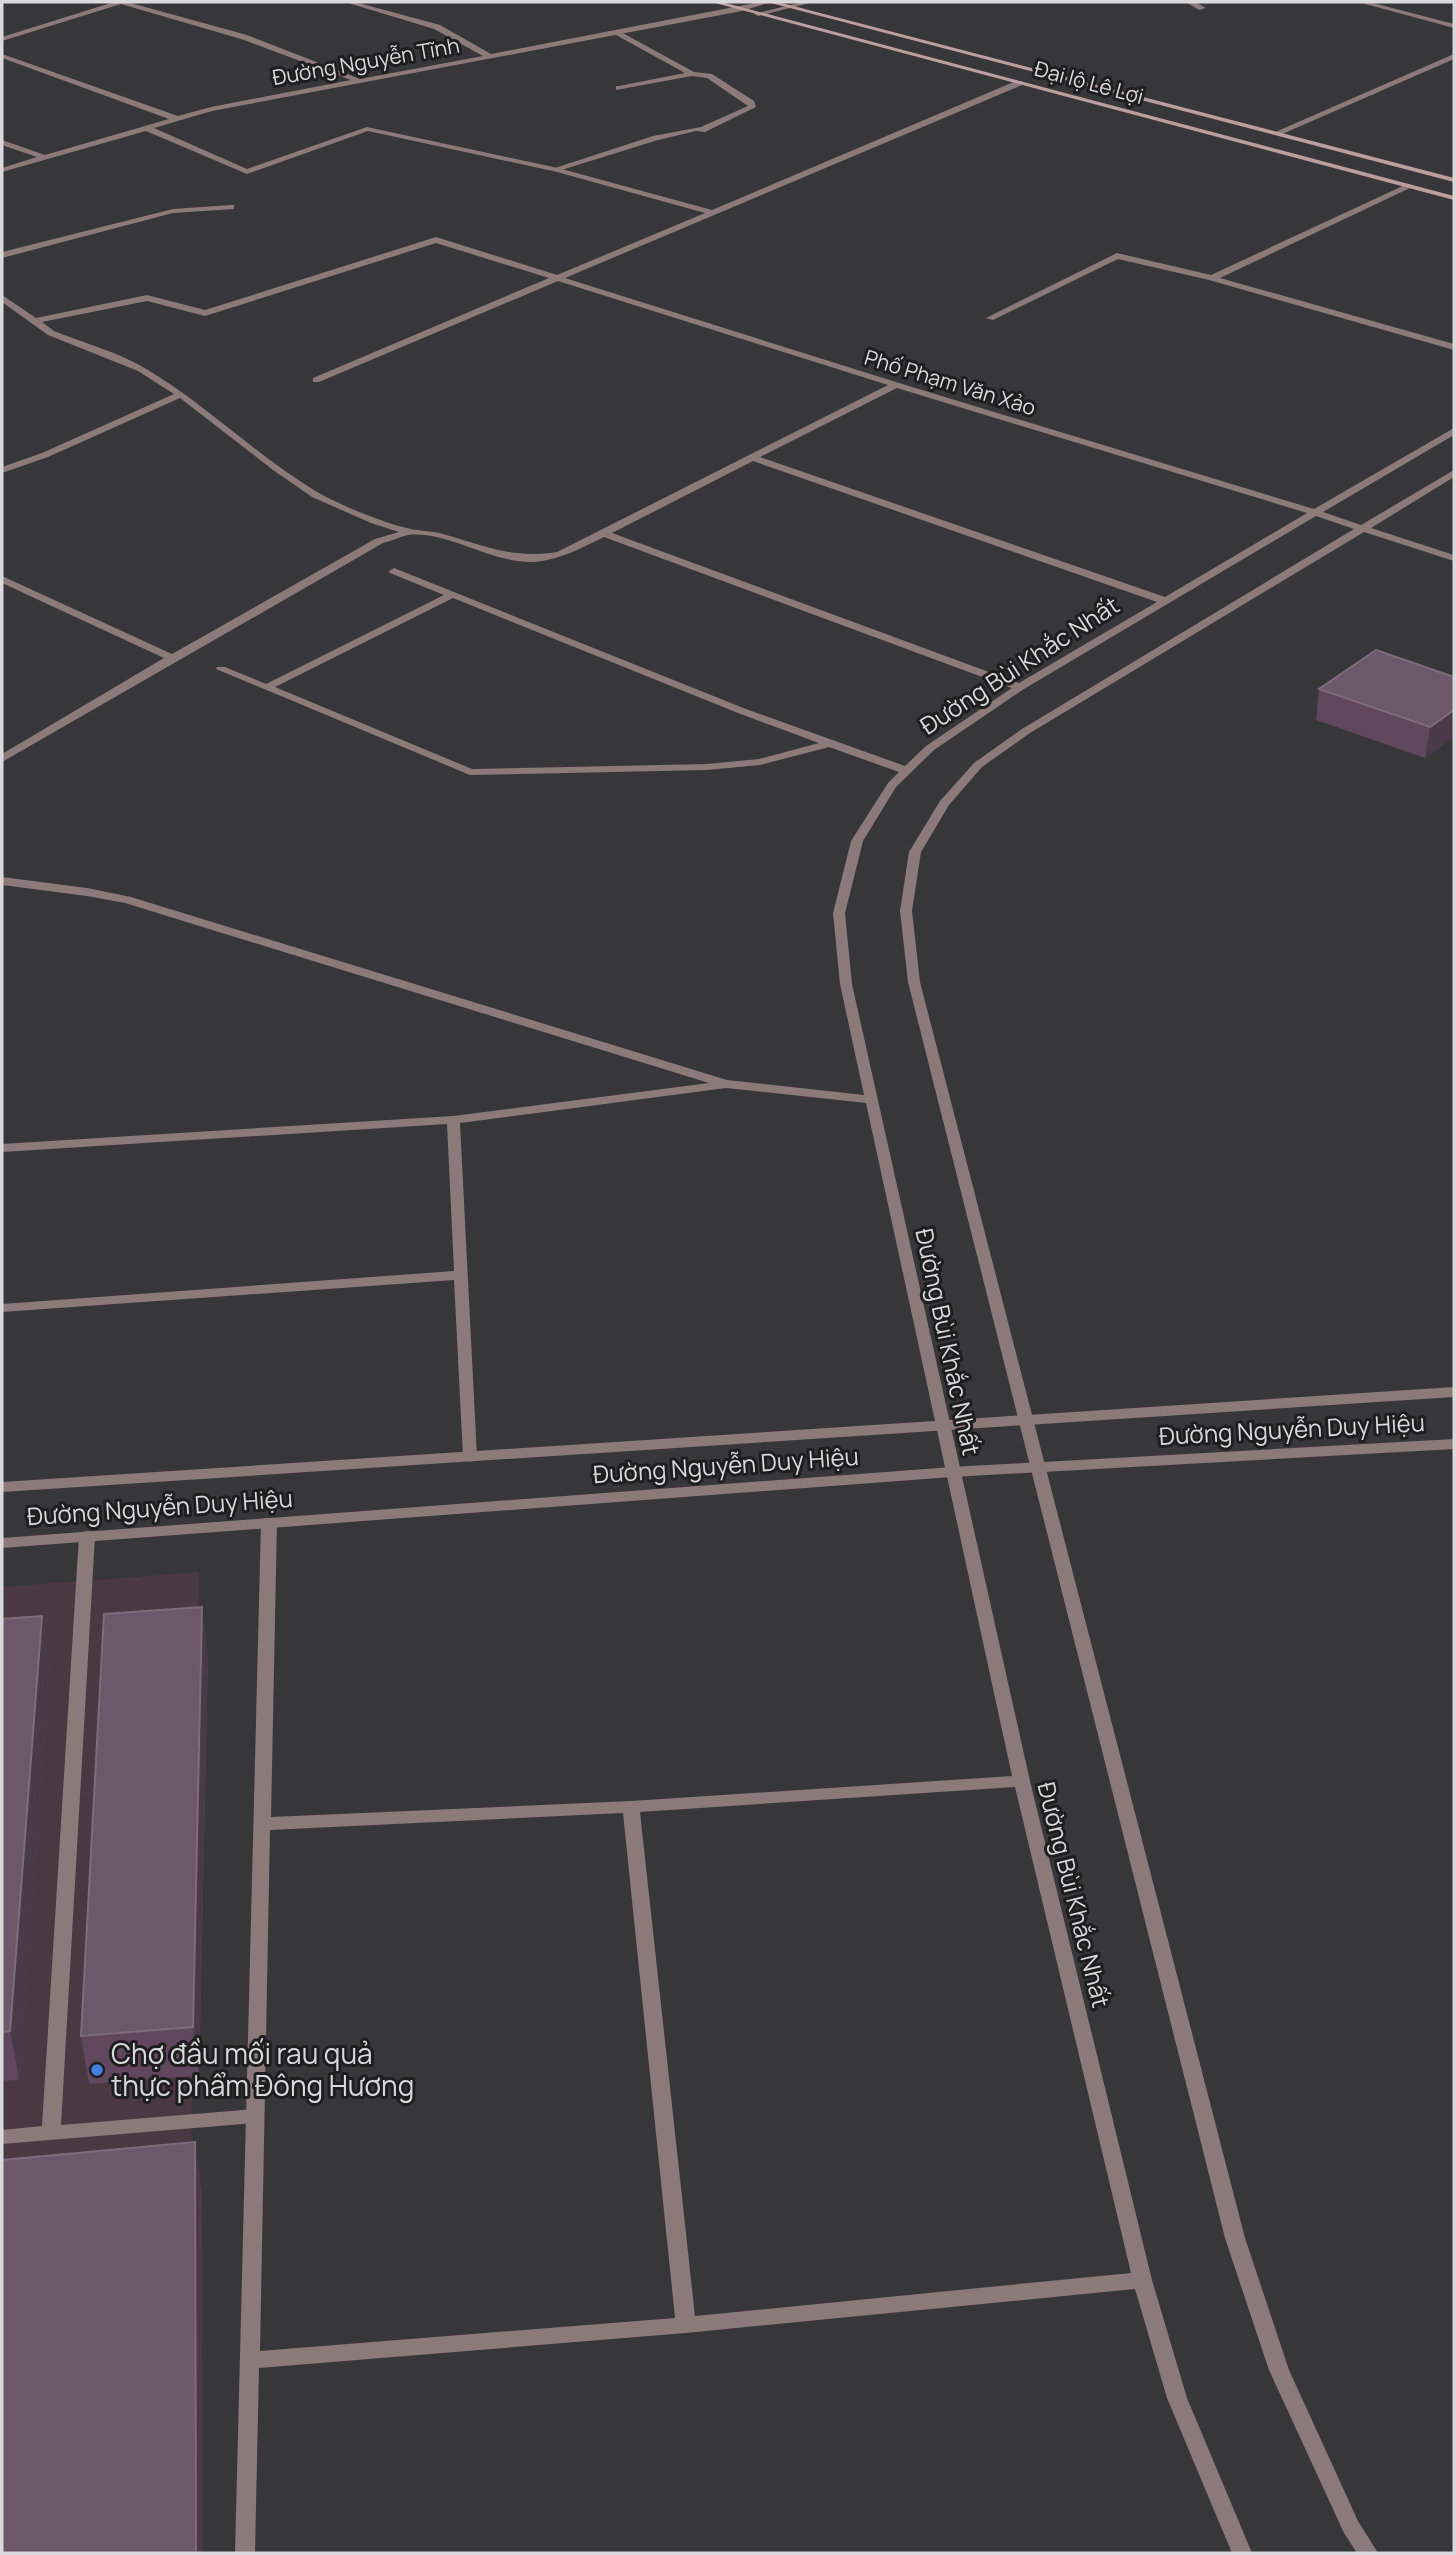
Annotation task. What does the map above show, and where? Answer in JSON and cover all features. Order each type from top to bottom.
[{"type":"main road","name":"Đại lộ Lê Lợi","points":[[715,2],[1454,198]]},
{"type":"main road","name":"Đại lộ Lê Lợi","points":[[769,2],[1454,180]]},
{"type":"street","points":[[2,39],[120,2],[244,37],[358,80]]},
{"type":"street","points":[[348,2],[437,27],[491,57]]},
{"type":"street","name":"Đường Nguyễn Tĩnh","points":[[2,170],[175,118],[358,80],[619,33],[769,2]]},
{"type":"street","points":[[758,14],[810,2]]},
{"type":"street","points":[[1190,2],[1202,8]]},
{"type":"street","points":[[1363,2],[1454,26]]},
{"type":"street","points":[[619,33],[692,74]]},
{"type":"street","points":[[2,56],[175,118]]},
{"type":"street","points":[[1277,133],[1454,56]]},
{"type":"street","points":[[558,170],[656,138],[702,130],[752,107],[751,103],[709,76],[692,74],[619,88]]},
{"type":"street","points":[[316,380],[1019,83]]},
{"type":"street","points":[[144,127],[247,172],[367,129],[558,170],[712,212]]},
{"type":"street","points":[[2,142],[43,157]]},
{"type":"street","points":[[1212,278],[1407,186]]},
{"type":"street","points":[[2,255],[173,211],[231,207]]},
{"type":"street","name":"Phố Phạm Văn Xảo","points":[[34,321],[146,298],[205,313],[436,240],[896,386],[1316,513],[1454,558]]},
{"type":"street","points":[[990,318],[1117,256],[1212,278],[1454,347]]},
{"type":"street","points":[[2,298],[65,340],[141,369],[181,394],[275,468],[316,495],[410,532],[436,535],[502,555],[532,559],[560,555],[606,534],[896,386]]},
{"type":"street","points":[[2,470],[181,394]]},
{"type":"street","name":"Đường Bùi Khắc Nhất","points":[[1242,2553],[1177,2398],[1142,2280],[1022,1781],[952,1472],[846,984],[839,913],[857,841],[892,785],[930,748],[1020,687],[1454,431]]},
{"type":"street","points":[[753,458],[1164,601]]},
{"type":"street","points":[[1368,2553],[1351,2527],[1279,2370],[1235,2238],[915,982],[906,911],[915,852],[944,803],[978,765],[1026,732],[1454,473]]},
{"type":"street","points":[[2,759],[172,658],[379,541],[410,532]]},
{"type":"street","points":[[606,534],[1020,687]]},
{"type":"street","points":[[394,570],[451,595],[907,771]]},
{"type":"street","points":[[2,579],[172,658]]},
{"type":"street","points":[[267,687],[451,595]]},
{"type":"street","points":[[221,669],[470,772],[707,767],[760,762],[830,743]]},
{"type":"street","points":[[2,881],[127,900],[726,1084],[872,1100]]},
{"type":"street","points":[[2,1148],[453,1120],[726,1084]]},
{"type":"street","points":[[453,1120],[470,1457]]},
{"type":"street","points":[[2,1308],[460,1275]]},
{"type":"street","name":"Đường Nguyễn Duy Hiệu","points":[[2,1487],[1028,1422],[1454,1392]]},
{"type":"street","name":"Đường Nguyễn Duy Hiệu","points":[[2,1543],[952,1472],[1454,1444]]},
{"type":"street","points":[[245,2553],[269,1522]]},
{"type":"street","points":[[51,2133],[87,1536]]},
{"type":"street","points":[[262,1824],[631,1807],[1022,1781]]},
{"type":"street","points":[[631,1807],[686,2325]]},
{"type":"street","points":[[2,2137],[255,2116]]},
{"type":"street","points":[[249,2360],[686,2325],[1142,2280]]},
{"type":"shaded area","name":"Chợ đầu mối rau quả thực phẩm Đông Hương","points":[[199,1572],[186,2553],[2,2553],[2,1587]]},
{"type":"building","points":[[1376,650],[1454,677],[1454,710],[1430,727],[1319,689]]},
{"type":"building","points":[[202,1607],[193,2027],[81,2036],[104,1614]]},
{"type":"building","points":[[42,1616],[10,2031],[2,2032],[2,1619]]},
{"type":"building","points":[[195,2142],[196,2553],[2,2553],[2,2160]]},
{"type":"place","name":"Chợ đầu mối rau quả thực phẩm Đông Hương","points":[[97,2070]]}]
